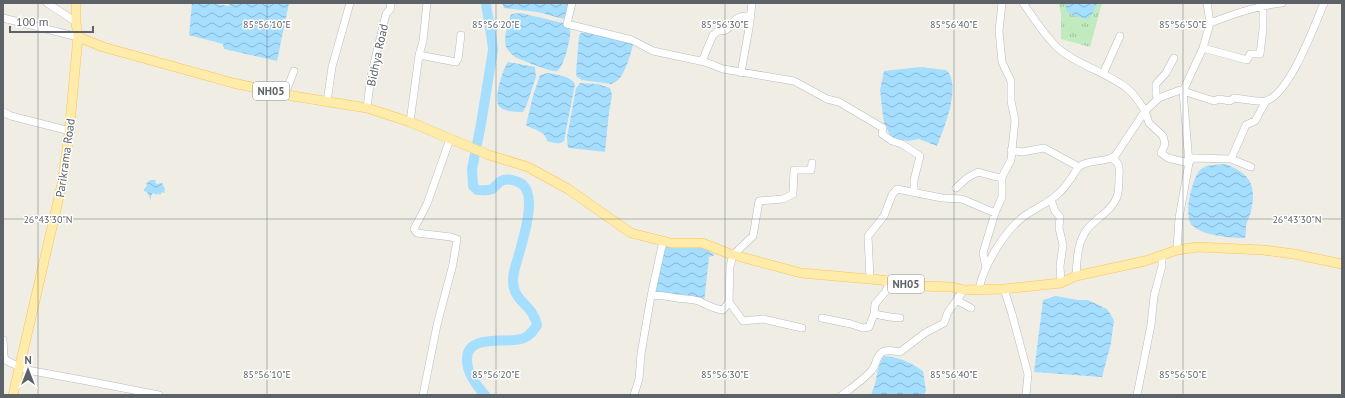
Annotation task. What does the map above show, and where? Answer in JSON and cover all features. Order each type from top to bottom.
[{"type":"main road","name":"Parikrama Road","points":[[13,395],[62,184],[70,131],[78,37],[76,3]]},
{"type":"main road","name":"NH05","points":[[78,37],[118,52],[233,83],[327,102],[367,108],[410,122],[489,155],[528,167],[568,189],[631,233],[663,242],[702,243],[733,255],[801,273],[890,281],[919,286],[952,287],[964,290],[1004,289],[1061,283],[1076,276],[1145,261],[1177,250],[1197,247],[1264,250],[1294,254],[1342,264]]},
{"type":"street","points":[[47,3],[76,22]]},
{"type":"street","points":[[327,102],[332,67],[350,3]]},
{"type":"street","name":"Bidhya Road","points":[[367,108],[371,76],[386,14],[391,8],[390,3]]},
{"type":"street","points":[[410,122],[419,55],[423,41],[427,3]]},
{"type":"street","points":[[572,3],[567,24],[632,40],[653,51],[702,61],[723,70],[779,77],[794,81],[821,96],[839,102],[883,128],[882,134],[892,141],[902,144],[920,156],[914,180],[914,192]]},
{"type":"street","points":[[741,73],[752,3]]},
{"type":"street","points":[[986,268],[983,253],[994,213],[1002,197],[1002,177],[1011,160],[1015,116],[1011,102],[1011,81],[1002,62],[999,31],[1002,3]]},
{"type":"street","points":[[1023,3],[1058,48],[1079,62],[1103,74],[1129,90],[1145,111],[1149,123],[1163,136],[1165,144],[1161,153],[1168,158],[1189,163]]},
{"type":"street","points":[[1177,250],[1179,218],[1189,163],[1183,91],[1203,48],[1210,24],[1207,3]]},
{"type":"street","points":[[1210,24],[1239,12],[1282,3]]},
{"type":"street","points":[[1231,159],[1246,125],[1255,121],[1266,101],[1281,90],[1304,51],[1324,3]]},
{"type":"street","points":[[1203,48],[1247,60],[1250,54],[1260,54],[1264,6]]},
{"type":"street","points":[[702,61],[713,35],[718,31],[724,32],[727,30],[738,18],[743,16],[751,16]]},
{"type":"street","points":[[3,18],[78,37]]},
{"type":"street","points":[[419,55],[456,62],[458,59],[461,35]]},
{"type":"street","points":[[1103,74],[1120,36]]},
{"type":"street","points":[[1158,99],[1156,95],[1156,84],[1166,73],[1174,58]]},
{"type":"street","points":[[285,94],[294,72]]},
{"type":"street","points":[[979,289],[981,278],[986,268],[1003,238],[1013,226],[1024,216],[1052,200],[1070,181],[1079,167],[1091,162],[1115,156],[1145,111],[1158,99],[1180,90],[1214,101],[1219,99],[1230,101],[1234,98],[1266,101]]},
{"type":"street","points":[[3,112],[11,116],[70,131]]},
{"type":"street","points":[[424,395],[438,320],[453,264],[457,239],[417,233],[414,229],[427,204],[450,139]]},
{"type":"street","points":[[1011,150],[1022,152],[1044,148],[1079,167]]},
{"type":"street","points":[[1076,276],[1078,248],[1085,232],[1102,214],[1108,210],[1118,195],[1120,166],[1111,158]]},
{"type":"street","points":[[1189,163],[1192,158],[1231,159],[1251,167]]},
{"type":"street","points":[[651,296],[658,295],[684,298],[698,301],[715,309],[723,310],[729,302],[730,266],[733,255],[753,236],[759,201],[783,199],[793,194],[794,170],[811,170],[812,163]]},
{"type":"street","points":[[956,188],[967,178],[978,172],[996,177],[1002,177]]},
{"type":"street","points":[[870,279],[868,236],[884,216],[892,195],[897,189],[942,198],[962,199],[994,213]]},
{"type":"street","points":[[1052,200],[1055,211],[1060,217],[1059,228],[1062,245],[1060,266],[1061,283]]},
{"type":"street","points":[[634,395],[639,379],[641,354],[651,296],[663,242]]},
{"type":"street","points":[[1137,395],[1150,331],[1154,296],[1162,266],[1162,256]]},
{"type":"street","points":[[822,318],[863,328],[869,327],[874,314],[875,304],[886,291],[890,281]]},
{"type":"street","points":[[1004,289],[1028,374],[1026,395]]},
{"type":"street","points":[[842,395],[859,383],[873,369],[876,360],[882,353],[889,350],[900,352],[925,333],[944,322],[948,312],[957,302],[958,297],[964,290]]},
{"type":"street","points":[[958,297],[960,302],[971,308]]},
{"type":"street","points":[[729,302],[743,321],[763,318],[802,328]]},
{"type":"street","points":[[874,314],[890,318],[900,318]]},
{"type":"street","points":[[3,340],[4,357],[7,361],[27,370],[159,395]]},
{"type":"green space","points":[[1059,3],[1102,3],[1090,47],[1061,39],[1061,14]]},
{"type":"water","points":[[192,3],[210,3],[229,6],[229,3],[289,3],[277,61],[224,49],[223,44],[189,35]]},
{"type":"water","points":[[502,3],[570,3],[564,19],[537,12],[504,8]]},
{"type":"water","points":[[1065,3],[1097,3],[1093,13],[1088,19],[1077,17],[1067,12]]},
{"type":"water","points":[[521,13],[563,23],[570,28],[567,51],[560,69],[557,71],[517,58],[507,49],[505,35],[511,14]]},
{"type":"water","points":[[588,32],[633,43],[630,57],[624,72],[619,79],[611,84],[582,80],[577,77],[579,36],[581,33]]},
{"type":"water","points":[[508,62],[535,67],[536,77],[523,112],[510,111],[501,108],[497,103],[499,84]]},
{"type":"water","points":[[920,67],[946,70],[951,77],[951,103],[937,146],[919,139],[908,141],[897,139],[890,135],[884,123],[880,90],[884,71]]},
{"type":"water","points":[[548,73],[566,77],[575,84],[564,141],[560,143],[547,141],[542,133],[526,125],[540,75]]},
{"type":"water","points":[[580,83],[597,84],[610,88],[612,95],[605,152],[568,148],[567,137],[576,88]]},
{"type":"water","points":[[1225,164],[1240,171],[1246,176],[1252,187],[1253,202],[1246,226],[1245,238],[1225,237],[1203,232],[1192,225],[1189,220],[1188,214],[1190,197],[1198,173],[1206,166]]},
{"type":"water","points":[[150,180],[156,180],[155,182],[157,184],[162,183],[165,189],[164,193],[162,192],[160,195],[158,193],[157,195],[153,193],[151,195],[151,200],[147,192],[144,191],[147,186],[146,184]]},
{"type":"water","points":[[698,244],[715,255],[709,257],[704,303],[655,293],[663,251],[668,245]]},
{"type":"water","points":[[1056,296],[1078,300],[1088,300],[1107,309],[1114,320],[1111,343],[1102,377],[1034,372],[1043,300]]},
{"type":"water","points":[[883,356],[904,360],[923,371],[926,391],[924,395],[871,395]]},
{"type":"waterway","points":[[485,395],[470,374],[467,365],[469,351],[473,346],[481,343],[524,338],[530,335],[537,325],[530,311],[517,296],[514,290],[513,282],[514,272],[526,226],[529,201],[527,191],[522,184],[509,180],[503,180],[492,189],[488,190],[477,190],[473,186],[472,169],[493,50],[486,3]]}]
